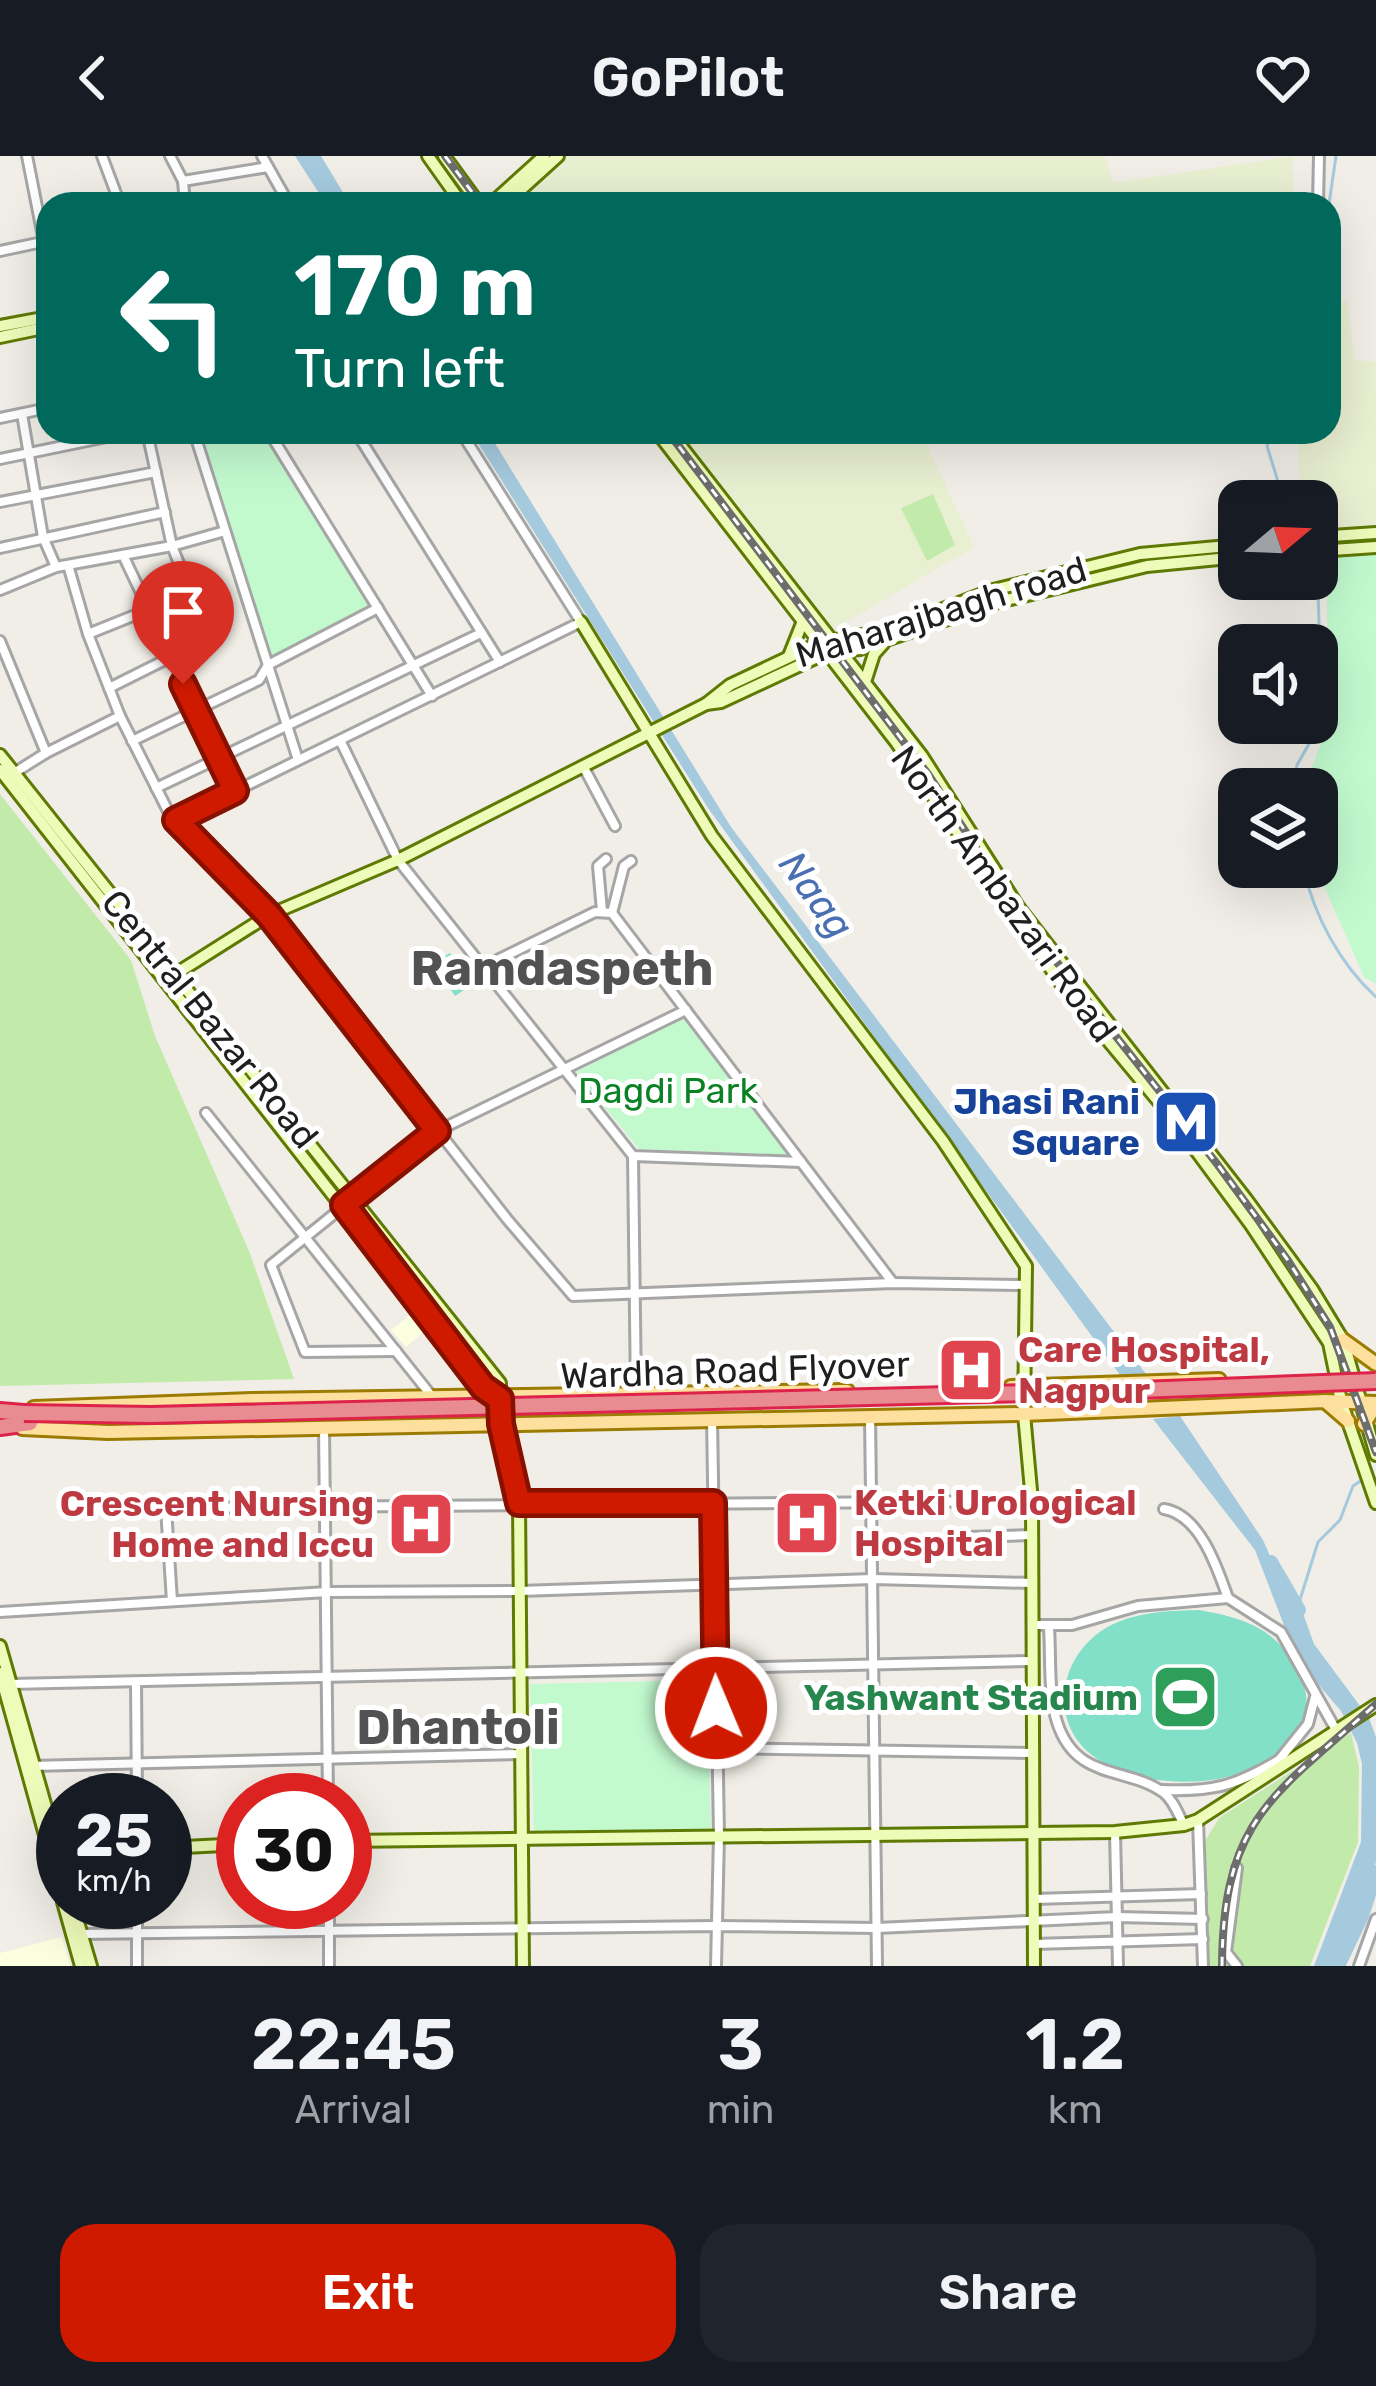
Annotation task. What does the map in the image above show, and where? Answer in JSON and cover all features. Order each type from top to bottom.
[{"type":"highway","name":"Wardha Road Flyover","points":[[2,1419],[1066,1400],[1376,1381]]},
{"type":"main road","points":[[1343,1340],[1376,1364]]},
{"type":"main road","points":[[2,1419],[163,1404],[1353,1375],[1376,1381]]},
{"type":"main road","points":[[2,1419],[138,1430],[1024,1414],[1325,1401],[1376,1404],[1364,1424]]},
{"type":"main road","points":[[1325,1401],[1348,1421]]},
{"type":"street","points":[[27,156],[36,196]]},
{"type":"street","points":[[102,156],[116,192]]},
{"type":"street","points":[[170,156],[184,192]]},
{"type":"street","points":[[262,156],[283,192]]},
{"type":"street","points":[[428,156],[454,192]]},
{"type":"street","points":[[444,156],[470,192]]},
{"type":"street","points":[[504,192],[544,156]]},
{"type":"street","points":[[518,192],[558,156]]},
{"type":"street","points":[[1318,192],[1319,156]]},
{"type":"street","points":[[183,182],[268,167]]},
{"type":"street","points":[[0,251],[36,243]]},
{"type":"street","points":[[0,326],[36,319]]},
{"type":"street","points":[[0,337],[36,330]]},
{"type":"street","points":[[0,418],[36,411]]},
{"type":"street","points":[[22,414],[44,537],[56,567]]},
{"type":"street","points":[[0,459],[75,444]]},
{"type":"street","points":[[109,688],[209,638],[172,546],[150,444]]},
{"type":"street","points":[[198,444],[298,760]]},
{"type":"street","points":[[276,444],[432,697]]},
{"type":"street","points":[[364,444],[500,662]]},
{"type":"street","points":[[469,444],[712,836],[988,1206],[1026,1266],[1024,1414],[1032,1501],[1034,1966]]},
{"type":"street","name":"North Ambazari Road","points":[[667,444],[825,645]]},
{"type":"street","name":"North Ambazari Road","points":[[679,444],[932,793],[1020,929],[1242,1203],[1329,1343],[1341,1401],[1376,1503]]},
{"type":"street","points":[[0,502],[156,472]]},
{"type":"street","points":[[0,548],[165,512]]},
{"type":"street","points":[[0,590],[56,567],[172,546],[225,531]]},
{"type":"street","points":[[1338,536],[1376,533]]},
{"type":"street","name":"Maharajbagh road","points":[[706,704],[730,685],[787,658],[888,630],[993,590],[1119,559],[1218,547]]},
{"type":"street","points":[[1338,550],[1376,547]]},
{"type":"street","points":[[123,555],[235,791]]},
{"type":"street","name":"Maharajbagh road","points":[[825,645],[840,651],[885,641],[998,602],[1147,566],[1218,559]]},
{"type":"street","points":[[68,565],[120,716],[176,820],[269,915],[573,1296],[893,1283],[1025,1285]]},
{"type":"street","points":[[133,741],[259,680],[268,665],[378,608]]},
{"type":"street","points":[[88,634],[150,610]]},
{"type":"street","points":[[787,658],[803,621]]},
{"type":"street","points":[[176,820],[581,622]]},
{"type":"street","points":[[156,788],[482,633]]},
{"type":"street","points":[[0,641],[46,752]]},
{"type":"street","points":[[865,682],[874,654],[885,641]]},
{"type":"street","name":"Maharajbagh road","points":[[706,704],[721,702],[825,645]]},
{"type":"street","name":"North Ambazari Road","points":[[840,651],[922,756],[1018,908],[1343,1340],[1376,1455]]},
{"type":"street","points":[[170,976],[269,915],[398,860],[706,704]]},
{"type":"street","points":[[14,773],[120,716]]},
{"type":"street","points":[[340,740],[398,860],[633,1156],[636,1396]]},
{"type":"street","name":"Central Bazar Road","points":[[0,755],[348,1202],[483,1387],[500,1399]]},
{"type":"street","points":[[583,766],[615,826]]},
{"type":"street","name":"Central Bazar Road","points":[[0,770],[170,976]]},
{"type":"street","points":[[606,859],[598,866],[607,912],[893,1283]]},
{"type":"street","points":[[483,967],[607,912],[624,866],[631,861]]},
{"type":"street","points":[[396,1351],[305,1352],[271,1265],[437,1131],[686,1010]]},
{"type":"street","points":[[206,1114],[435,1400]]},
{"type":"street","points":[[633,1156],[801,1162]]},
{"type":"street","points":[[500,1399],[519,1503],[523,1966]]},
{"type":"street","points":[[870,1414],[877,1966]]},
{"type":"street","points":[[712,1419],[719,1836],[716,1966]]},
{"type":"street","points":[[324,1426],[328,1773]]},
{"type":"street","points":[[172,1601],[166,1508],[1032,1501]]},
{"type":"street","points":[[1164,1509],[1186,1516],[1228,1598],[1282,1632],[1315,1696],[1340,1730]]},
{"type":"street","points":[[968,1537],[1031,1535]]},
{"type":"street","points":[[0,1612],[327,1592],[520,1592],[873,1579],[1031,1582]]},
{"type":"street","points":[[1032,1624],[1072,1625],[1138,1606],[1228,1598]]},
{"type":"street","points":[[1049,1627],[1058,1728],[1091,1765],[1161,1790],[1203,1792],[1232,1786],[1279,1760],[1308,1724],[1315,1696]]},
{"type":"street","points":[[0,1646],[5,1681],[36,1782]]},
{"type":"street","points":[[5,1681],[520,1675],[1032,1661]]},
{"type":"street","points":[[136,1682],[137,1773]]},
{"type":"street","points":[[372,1841],[1115,1832],[1184,1825],[1374,1707]]},
{"type":"street","points":[[716,1748],[1034,1753]]},
{"type":"street","points":[[31,1766],[521,1754]]},
{"type":"street","points":[[1279,1760],[1296,1758]]},
{"type":"street","points":[[1161,1790],[1184,1825]]},
{"type":"street","points":[[1198,1820],[1203,1966]]},
{"type":"street","points":[[1115,1832],[1118,1966]]},
{"type":"street","points":[[1237,1966],[1226,1952],[1238,1868]]},
{"type":"street","points":[[1034,1899],[1202,1894]]},
{"type":"street","points":[[81,1934],[877,1928],[1117,1917],[1203,1919]]},
{"type":"street","points":[[1359,1966],[1376,1918]]},
{"type":"street","points":[[72,1929],[81,1966]]},
{"type":"street","points":[[79,1929],[91,1966]]},
{"type":"street","points":[[137,1929],[137,1966]]},
{"type":"street","points":[[329,1931],[329,1966]]},
{"type":"street","points":[[1034,1943],[1203,1939]]},
{"type":"shaded area","points":[[558,156],[1105,156],[1113,183],[1293,156],[1293,192],[518,192]]},
{"type":"shaded area","points":[[1341,302],[1348,302],[1354,360],[1376,362],[1376,528],[1338,532],[1338,480],[1301,480],[1298,444],[1341,444]]},
{"type":"shaded area","points":[[681,444],[927,444],[974,547],[827,633]]},
{"type":"shaded area","points":[[414,1312],[427,1329],[406,1347],[391,1330]]},
{"type":"shaded area","points":[[62,1937],[70,1966],[0,1966],[0,1953]]},
{"type":"green space","points":[[198,444],[271,444],[374,610],[268,665]]},
{"type":"green space","points":[[933,494],[955,545],[927,561],[901,508]]},
{"type":"green space","points":[[1376,551],[1376,984],[1364,977],[1325,888],[1338,888],[1338,768],[1312,768],[1320,744],[1338,744],[1338,624],[1327,624],[1327,600],[1338,600],[1338,554]]},
{"type":"green space","points":[[0,794],[131,960],[155,1036],[249,1251],[294,1379],[0,1386]]},
{"type":"green space","points":[[450,953],[473,984],[455,996],[433,963]]},
{"type":"green space","name":"Dagdi Park","points":[[684,1016],[790,1155],[639,1149],[576,1072]]},
{"type":"green space","name":"Yashwant Stadium","points":[[1199,1610],[1253,1625],[1283,1648],[1305,1688],[1305,1717],[1299,1730],[1261,1765],[1209,1780],[1181,1782],[1129,1773],[1086,1750],[1065,1712],[1070,1669],[1081,1650],[1097,1634],[1128,1618]]},
{"type":"green space","points":[[707,1680],[711,1829],[534,1833],[530,1684]]},
{"type":"green space","points":[[1351,1733],[1359,1767],[1358,1842],[1310,1966],[1206,1966],[1205,1841],[1219,1818]]},
{"type":"water","points":[[295,156],[321,156],[343,192],[318,192]]},
{"type":"water","points":[[479,444],[495,444],[731,827],[1146,1374],[1120,1375],[708,808]]},
{"type":"water","points":[[1180,1416],[1263,1540],[1281,1581],[1301,1608],[1314,1644],[1369,1718],[1376,1737],[1376,1862],[1343,1966],[1314,1966],[1361,1842],[1362,1764],[1357,1743],[1341,1711],[1317,1683],[1287,1633],[1255,1550],[1153,1419]]},
{"type":"waterway","points":[[1331,192],[1336,156]]},
{"type":"waterway","points":[[1268,444],[1278,480]]},
{"type":"waterway","points":[[1296,768],[1322,721],[1318,600]]},
{"type":"waterway","points":[[1309,888],[1330,937],[1376,997]]},
{"type":"waterway","points":[[1298,1606],[1318,1542],[1340,1520],[1353,1486],[1362,1480]]},
{"type":"waterway","name":"Naag","points":[[1271,1562],[1299,1610]]},
{"type":"waterway","points":[[1338,1966],[1376,1872]]},
{"type":"railway","points":[[445,156],[472,192]]},
{"type":"railway","points":[[677,444],[928,774],[1022,918],[1287,1259],[1330,1327],[1376,1452]]},
{"type":"railway","points":[[1222,1966],[1232,1875],[1244,1842],[1283,1788],[1376,1704]]},
{"type":"place","name":"Jhasi Rani Square","points":[[1186,1122]]},
{"type":"place","name":"Care Hospital, Nagpur","points":[[971,1370]]},
{"type":"place","name":"Ketki Urological Hospital","points":[[807,1523]]},
{"type":"place","name":"Crescent Nursing Home and Iccu","points":[[421,1524]]},
{"type":"place","name":"Yashwant Stadium","points":[[1185,1697]]},
{"type":"district","name":"Ramdaspeth","points":[[562,968]]},
{"type":"district","name":"Dhantoli","points":[[458,1727]]},
{"type":"route","points":[[183,684],[235,791],[176,820],[269,915],[437,1131],[344,1205],[483,1387],[500,1399],[519,1503],[713,1503],[716,1708]]}]
